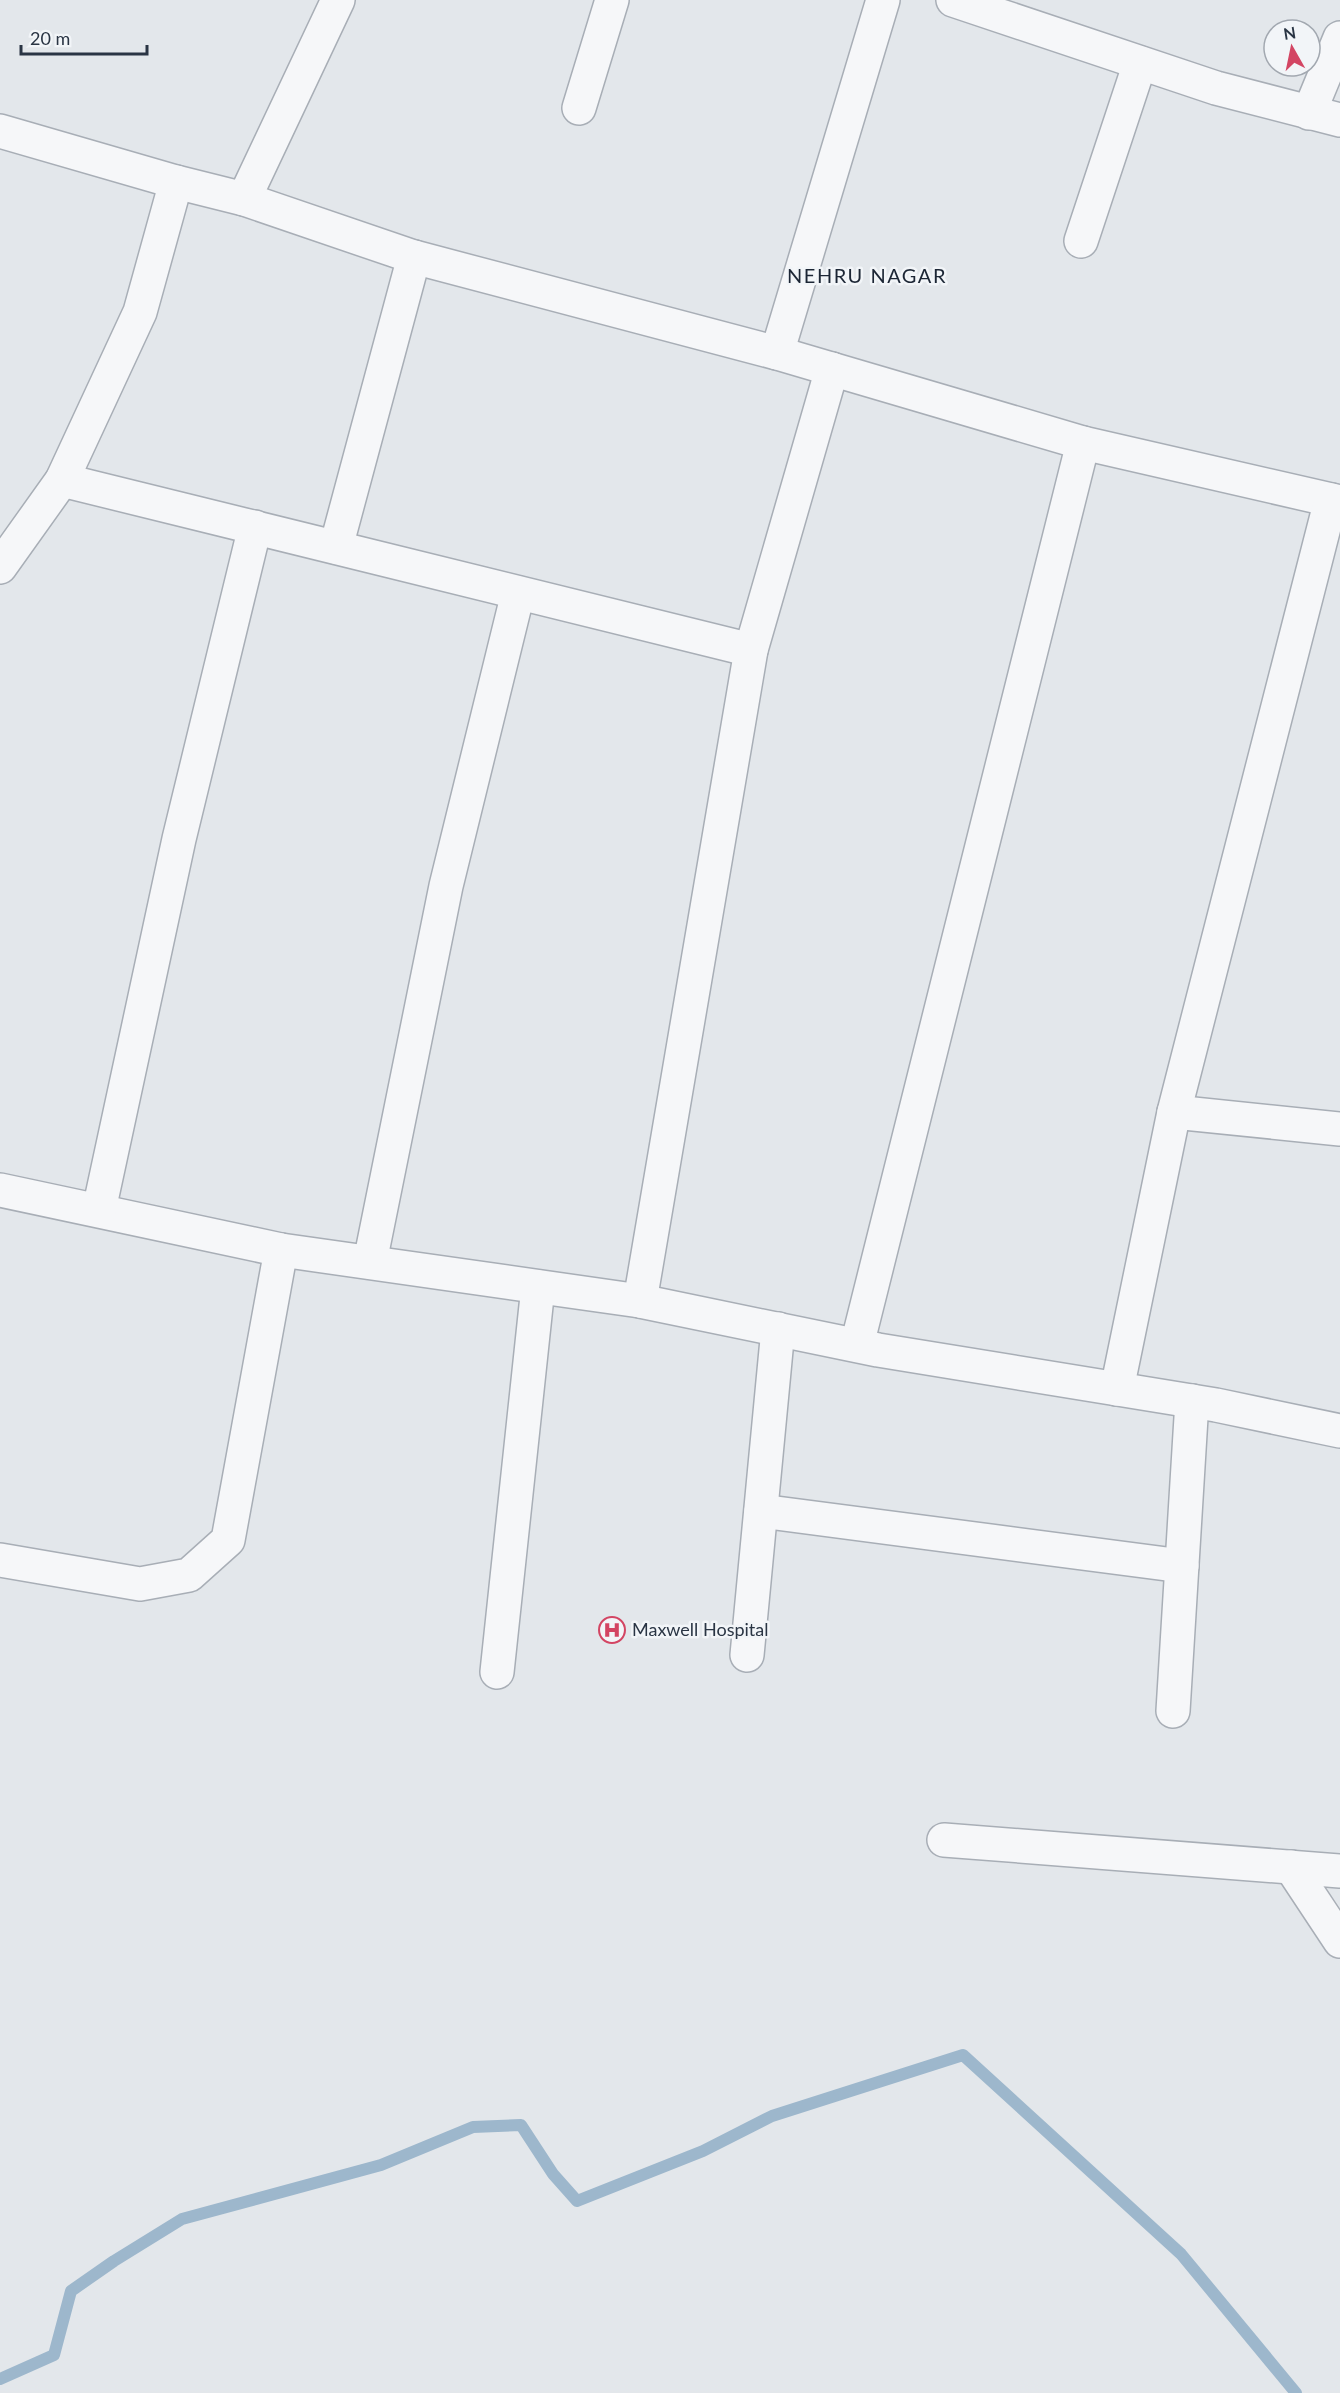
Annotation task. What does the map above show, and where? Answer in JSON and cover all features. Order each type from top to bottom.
[{"type":"street","points":[[244,199],[338,0]]},
{"type":"street","points":[[579,108],[612,0]]},
{"type":"street","points":[[777,352],[883,0]]},
{"type":"street","points":[[953,0],[1216,88],[1340,120]]},
{"type":"street","points":[[1309,112],[1340,38]]},
{"type":"street","points":[[1081,241],[1140,63]]},
{"type":"street","points":[[0,131],[176,182],[244,199],[414,257],[777,352],[1083,443],[1335,501],[1174,1112],[1117,1389]]},
{"type":"street","points":[[0,567],[62,480],[140,312],[176,182]]},
{"type":"street","points":[[336,547],[414,257]]},
{"type":"street","points":[[640,1301],[751,650],[832,369]]},
{"type":"street","points":[[857,1345],[1083,443]]},
{"type":"street","points":[[62,480],[751,650]]},
{"type":"street","points":[[99,1210],[179,840],[255,527]]},
{"type":"street","points":[[370,1262],[446,886],[518,592]]},
{"type":"street","points":[[1174,1112],[1340,1129]]},
{"type":"street","points":[[0,1190],[281,1250],[640,1301],[857,1345],[1192,1401],[1340,1431]]},
{"type":"street","points":[[0,1560],[140,1584],[189,1575],[228,1540],[281,1250]]},
{"type":"street","points":[[497,1672],[538,1287]]},
{"type":"street","points":[[747,1655],[778,1329]]},
{"type":"street","points":[[1173,1712],[1192,1401]]},
{"type":"street","points":[[761,1511],[1182,1566]]},
{"type":"street","points":[[945,1840],[1340,1871]]},
{"type":"street","points":[[1292,1867],[1340,1941]]},
{"type":"waterway","points":[[0,2379],[54,2355],[71,2291],[182,2219],[381,2165],[473,2127],[521,2125],[553,2174],[577,2201],[703,2151],[772,2116],[963,2055],[1181,2254],[1296,2393]]},
{"type":"place","name":"Maxwell Hospital","points":[[612,1630]]},
{"type":"district","name":"NEHRU NAGAR","points":[[867,276]]}]
